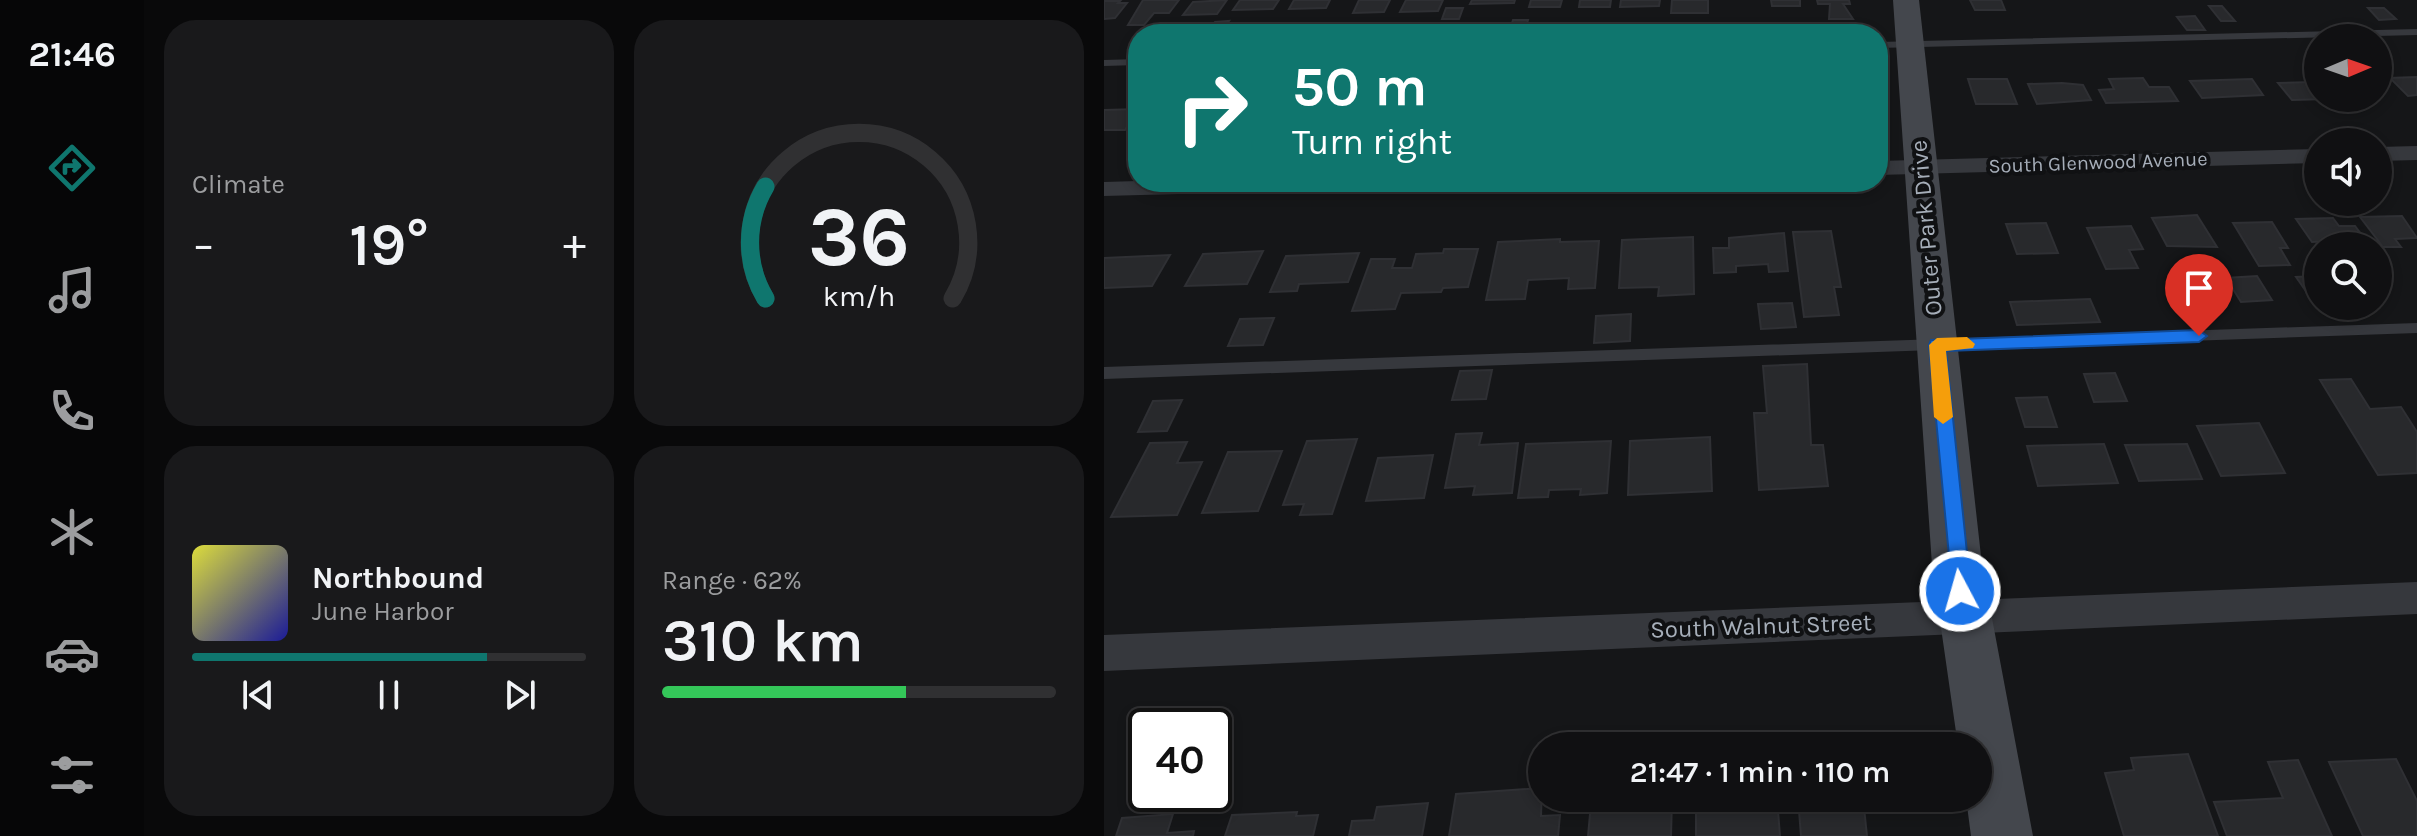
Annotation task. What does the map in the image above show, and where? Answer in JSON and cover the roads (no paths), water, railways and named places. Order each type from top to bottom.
[{"type":"street","name":"Outer Park Drive","points":[[1906,0],[1894,44],[1899,167],[1937,345],[1963,618],[2002,836]]},
{"type":"street","points":[[2392,154],[2417,153]]},
{"type":"street","name":"South Glenwood Avenue","points":[[1899,167],[2304,156]]},
{"type":"street","points":[[1104,189],[1128,188]]},
{"type":"street","name":"South Walnut Street","points":[[1104,653],[2417,598]]},
{"type":"lane","points":[[1894,44],[2417,32]]},
{"type":"lane","points":[[1104,63],[1128,62]]},
{"type":"lane","points":[[1104,373],[2417,328]]}]
